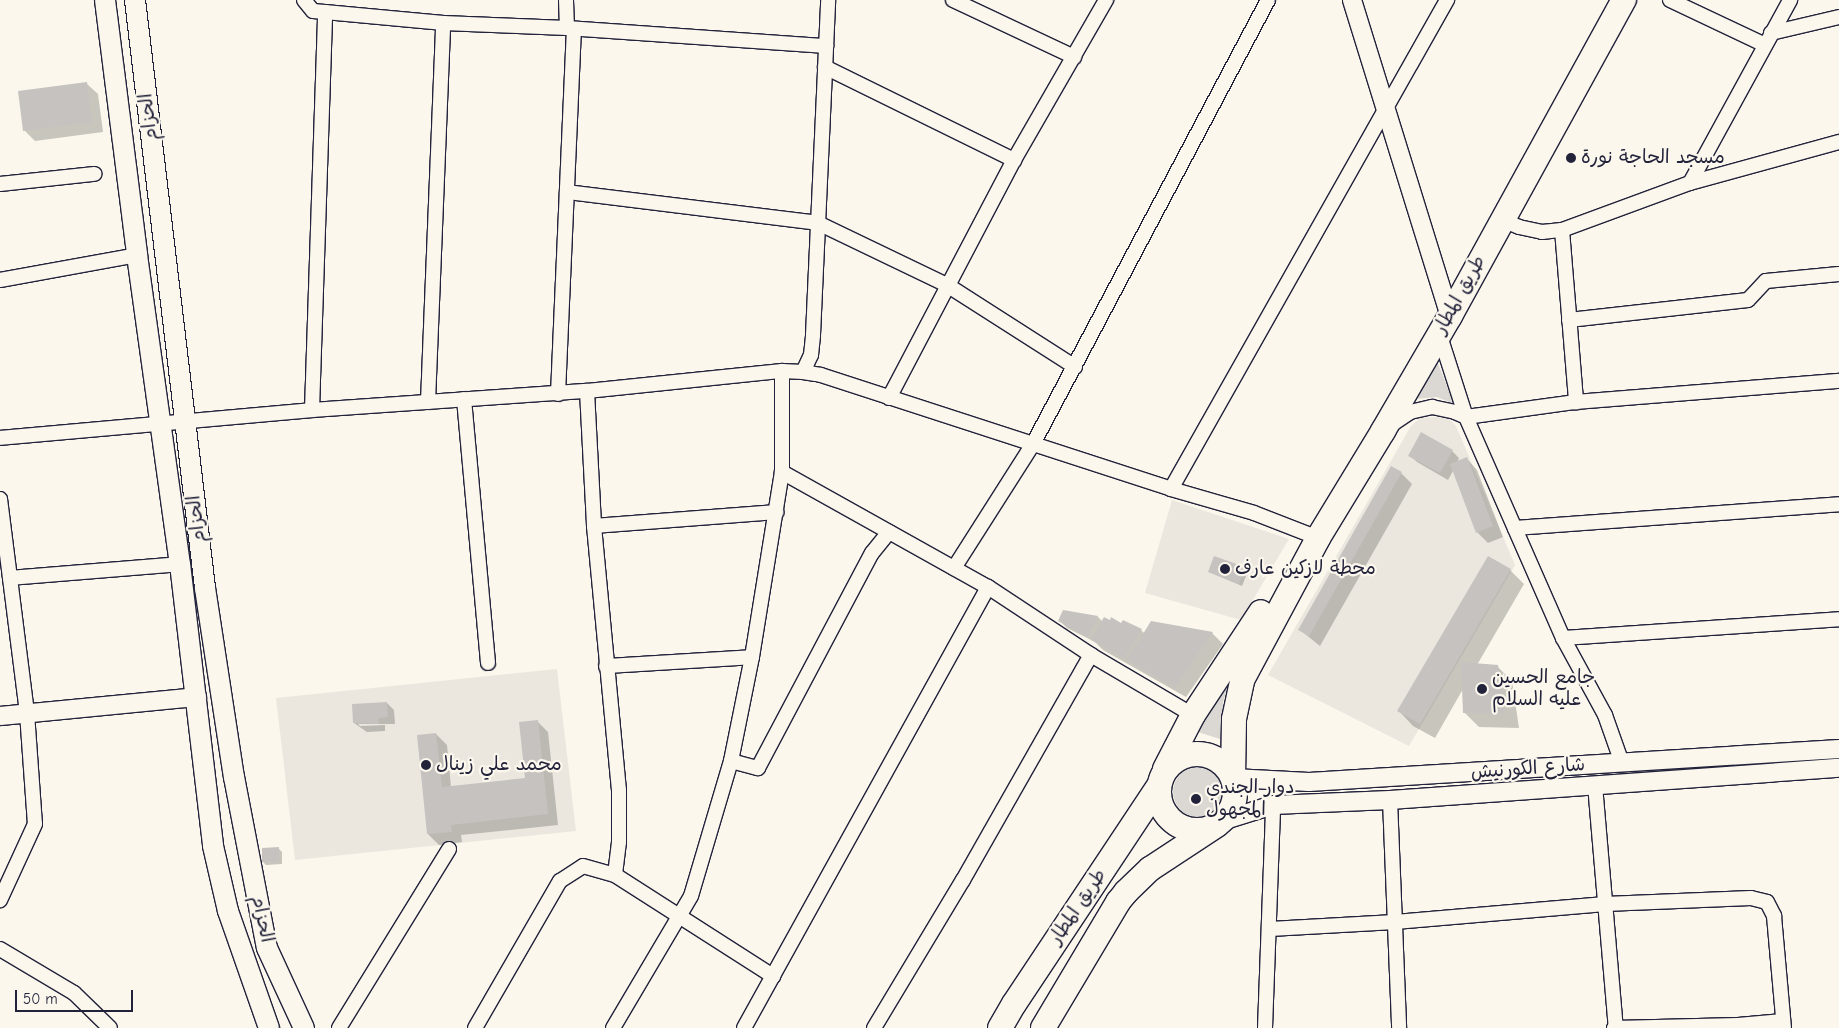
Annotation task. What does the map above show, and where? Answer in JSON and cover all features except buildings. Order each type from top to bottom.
[{"type":"highway","name":"طريق المطار","points":[[1233,778],[1234,719],[1238,691],[1291,586],[1318,538],[1384,431],[1621,1]]},
{"type":"highway","name":"طريق المطار","points":[[1000,1028],[1160,782],[1193,715],[1272,596],[1279,589],[1291,586]]},
{"type":"highway","points":[[1043,1028],[1118,902],[1126,892],[1150,869],[1220,823],[1234,801],[1233,778],[1219,761],[1198,754],[1187,755],[1176,760],[1160,782],[1162,810],[1178,826],[1195,831],[1206,830],[1220,823]]},
{"type":"main road","name":"الحزام","points":[[105,0],[137,255],[197,697],[213,846],[221,888],[240,950],[269,1028]]},
{"type":"main road","name":"الحزام","points":[[135,0],[205,588],[234,777],[267,948],[304,1028]]},
{"type":"street","points":[[304,0],[313,11],[443,23],[571,29],[826,46]]},
{"type":"street","points":[[558,394],[567,192],[571,29],[566,0]]},
{"type":"street","points":[[803,372],[811,355],[812,342],[828,0]]},
{"type":"street","points":[[953,0],[1074,57]]},
{"type":"street","points":[[888,398],[1014,160],[1106,0]]},
{"type":"street","points":[[954,568],[1033,444],[1268,0]]},
{"type":"street","points":[[1352,0],[1385,108],[1444,324],[1466,417],[1563,638],[1605,715],[1622,763]]},
{"type":"street","points":[[1172,489],[1447,0]]},
{"type":"street","points":[[1670,0],[1768,39],[1839,17]]},
{"type":"street","points":[[1690,183],[1790,0]]},
{"type":"street","points":[[312,410],[325,12]]},
{"type":"street","points":[[428,402],[443,23]]},
{"type":"street","points":[[825,66],[1014,160]]},
{"type":"street","points":[[1502,220],[1519,228],[1542,232],[1562,230],[1690,183],[1839,142]]},
{"type":"street","points":[[0,184],[94,174]]},
{"type":"street","points":[[567,192],[818,223],[947,285],[1075,367]]},
{"type":"street","points":[[1562,230],[1576,402]]},
{"type":"street","points":[[0,280],[137,255]]},
{"type":"street","points":[[1569,320],[1748,300],[1766,281],[1839,274]]},
{"type":"street","points":[[0,438],[312,410],[587,392],[782,371],[803,372],[821,375],[1172,489],[1272,519],[1318,538]]},
{"type":"street","points":[[613,1028],[691,896],[731,761],[752,657],[782,472],[782,371]]},
{"type":"street","points":[[1384,431],[1410,412],[1420,408],[1439,407],[1466,417],[1576,402],[1839,381]]},
{"type":"street","points":[[587,392],[594,526],[618,790],[619,842],[615,874]]},
{"type":"street","points":[[464,399],[488,663]]},
{"type":"street","points":[[782,472],[988,587],[1091,655],[1193,715]]},
{"type":"street","points":[[0,499],[27,713],[35,824],[0,900]]},
{"type":"street","points":[[1515,528],[1839,504]]},
{"type":"street","points":[[594,526],[776,512]]},
{"type":"street","points":[[731,761],[758,768],[872,553],[889,532]]},
{"type":"street","points":[[10,578],[180,564]]},
{"type":"street","points":[[744,1028],[988,587]]},
{"type":"street","points":[[1563,638],[1839,620]]},
{"type":"street","points":[[874,1028],[963,880],[1091,655]]},
{"type":"street","points":[[606,666],[752,657]]},
{"type":"street","points":[[0,716],[197,697]]},
{"type":"street","name":"شارع الكورنيش","points":[[1233,778],[1309,782],[1839,749]]},
{"type":"street","name":"شارع الكورنيش","points":[[1220,823],[1273,804],[1390,800],[1839,768]]},
{"type":"street","points":[[1270,929],[1395,922],[1605,904],[1751,898],[1767,902],[1774,916],[1783,1024],[1615,1028],[1605,904],[1595,785]]},
{"type":"street","points":[[1390,800],[1399,1028]]},
{"type":"street","points":[[1265,1028],[1273,804]]},
{"type":"street","points":[[339,1028],[449,849]]},
{"type":"street","points":[[475,1028],[560,881],[583,866],[615,874],[773,976]]},
{"type":"street","points":[[0,949],[74,993],[110,1028]]},
{"type":"shaded area","points":[[1437,361],[1454,404],[1437,397],[1416,399]]},
{"type":"shaded area","points":[[1437,417],[1449,419],[1456,426],[1515,565],[1409,746],[1268,675],[1411,426],[1420,418]]},
{"type":"shaded area","points":[[1172,500],[1289,539],[1241,620],[1145,593]]},
{"type":"shaded area","name":"محمد علي زينال","points":[[557,669],[576,831],[295,860],[276,698]]},
{"type":"shaded area","points":[[1230,679],[1223,702],[1223,740],[1198,732]]},
{"type":"shaded area","points":[[1198,767],[1208,769],[1216,774],[1221,782],[1223,792],[1221,802],[1216,810],[1208,815],[1198,817],[1188,815],[1180,810],[1175,802],[1173,792],[1175,782],[1180,774],[1188,769]]},
{"type":"place","name":"مسجد الحاجة نورة","points":[[1571,158]]},
{"type":"place","name":"محطة لازكين عارف","points":[[1225,569]]},
{"type":"place","name":"جامع الحسين عليه السلام","points":[[1482,689]]},
{"type":"place","name":"محمد علي زينال","points":[[426,765]]},
{"type":"place","name":"دوار الجندي المجهول","points":[[1196,799]]}]
